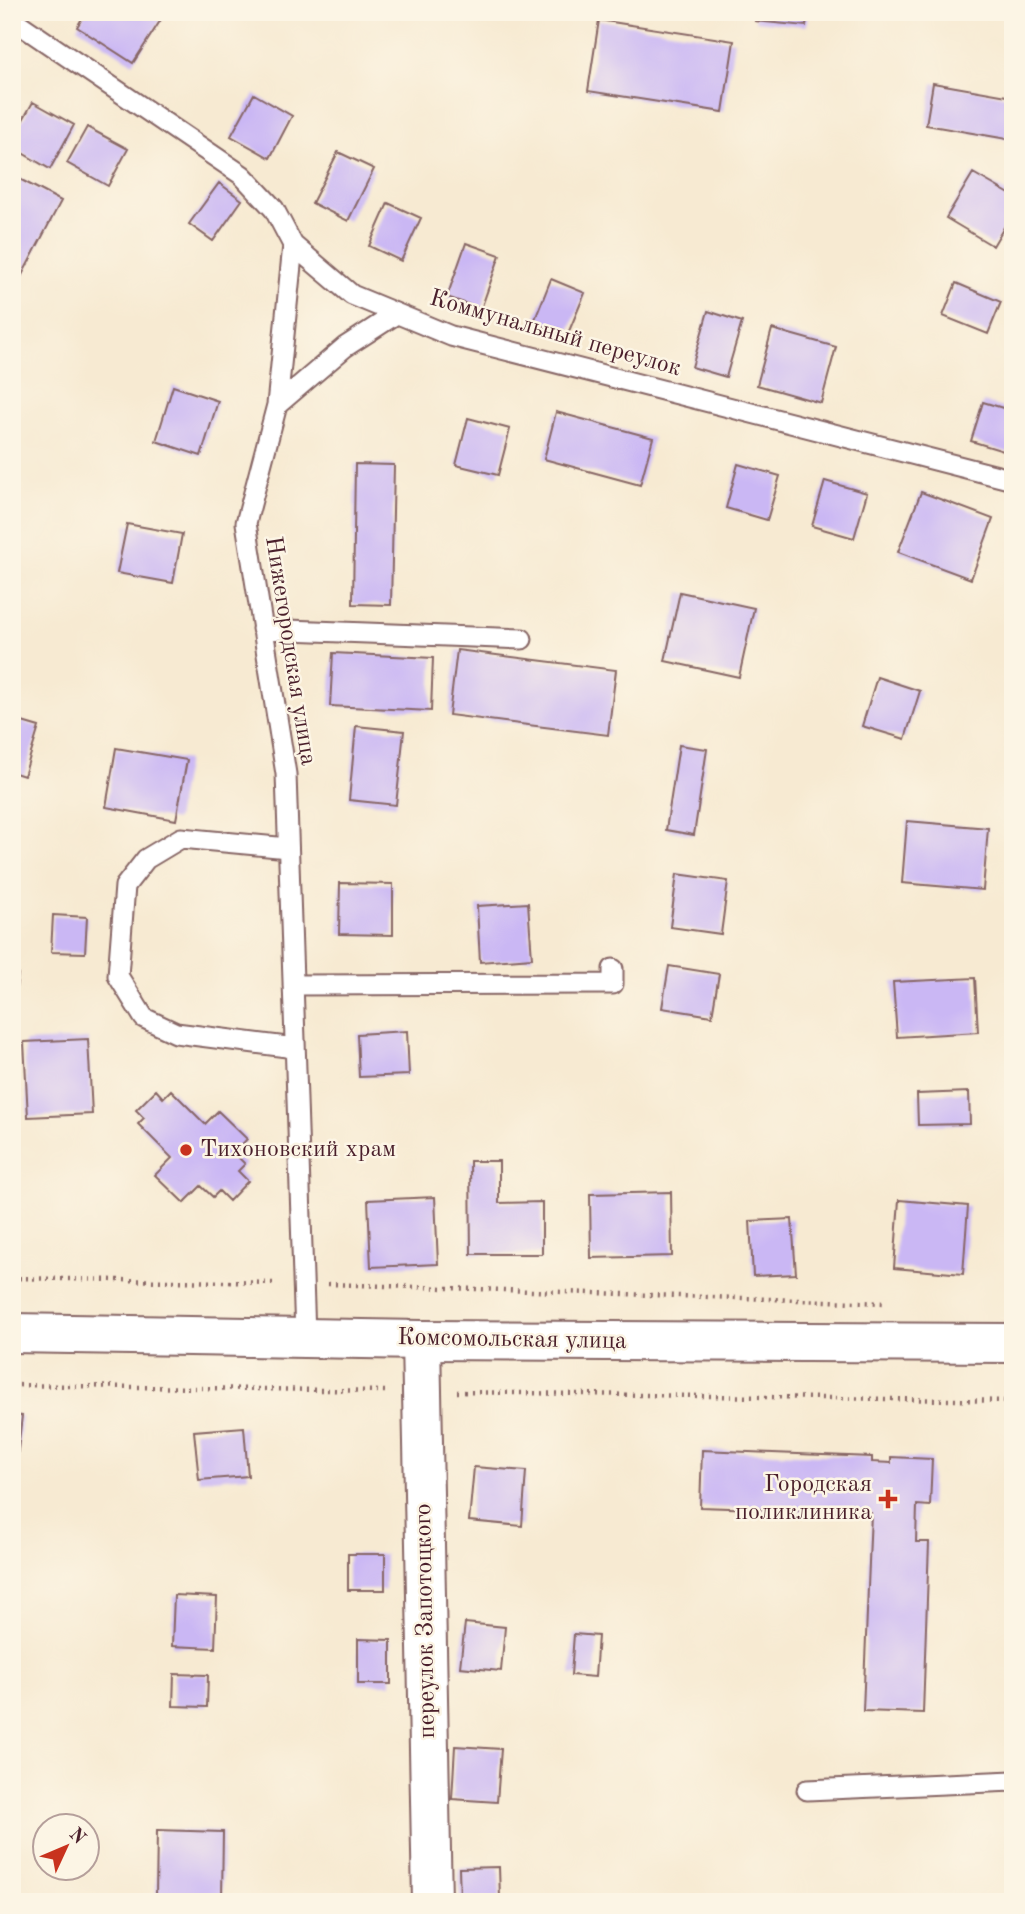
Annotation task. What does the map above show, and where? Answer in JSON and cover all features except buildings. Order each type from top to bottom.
[{"type":"street","name":"Комсомольская улица","points":[[12,1333],[421,1340],[1013,1343]]},
{"type":"street","name":"переулок Запотоцкого","points":[[421,1340],[432,1902]]},
{"type":"lane","name":"Коммунальный переулок","points":[[12,19],[242,175],[274,209],[293,245],[352,295],[452,336],[1013,480]]},
{"type":"lane","name":"Нижегородская улица","points":[[293,245],[277,405],[246,523],[286,774],[305,1336]]},
{"type":"lane","points":[[277,405],[345,347],[396,314]]},
{"type":"lane","points":[[262,629],[522,639]]},
{"type":"lane","points":[[288,848],[181,838],[145,859],[125,886],[118,976],[144,1018],[176,1033],[295,1048]]},
{"type":"lane","points":[[293,985],[613,984],[613,970]]},
{"type":"lane","points":[[807,1790],[1013,1781]]},
{"type":"path","points":[[12,1278],[304,1283],[888,1303]]},
{"type":"path","points":[[12,1385],[1013,1401]]},
{"type":"place","name":"Тихоновский храм","points":[[186,1150]]},
{"type":"place","name":"Городская поликлиника","points":[[888,1499]]}]
